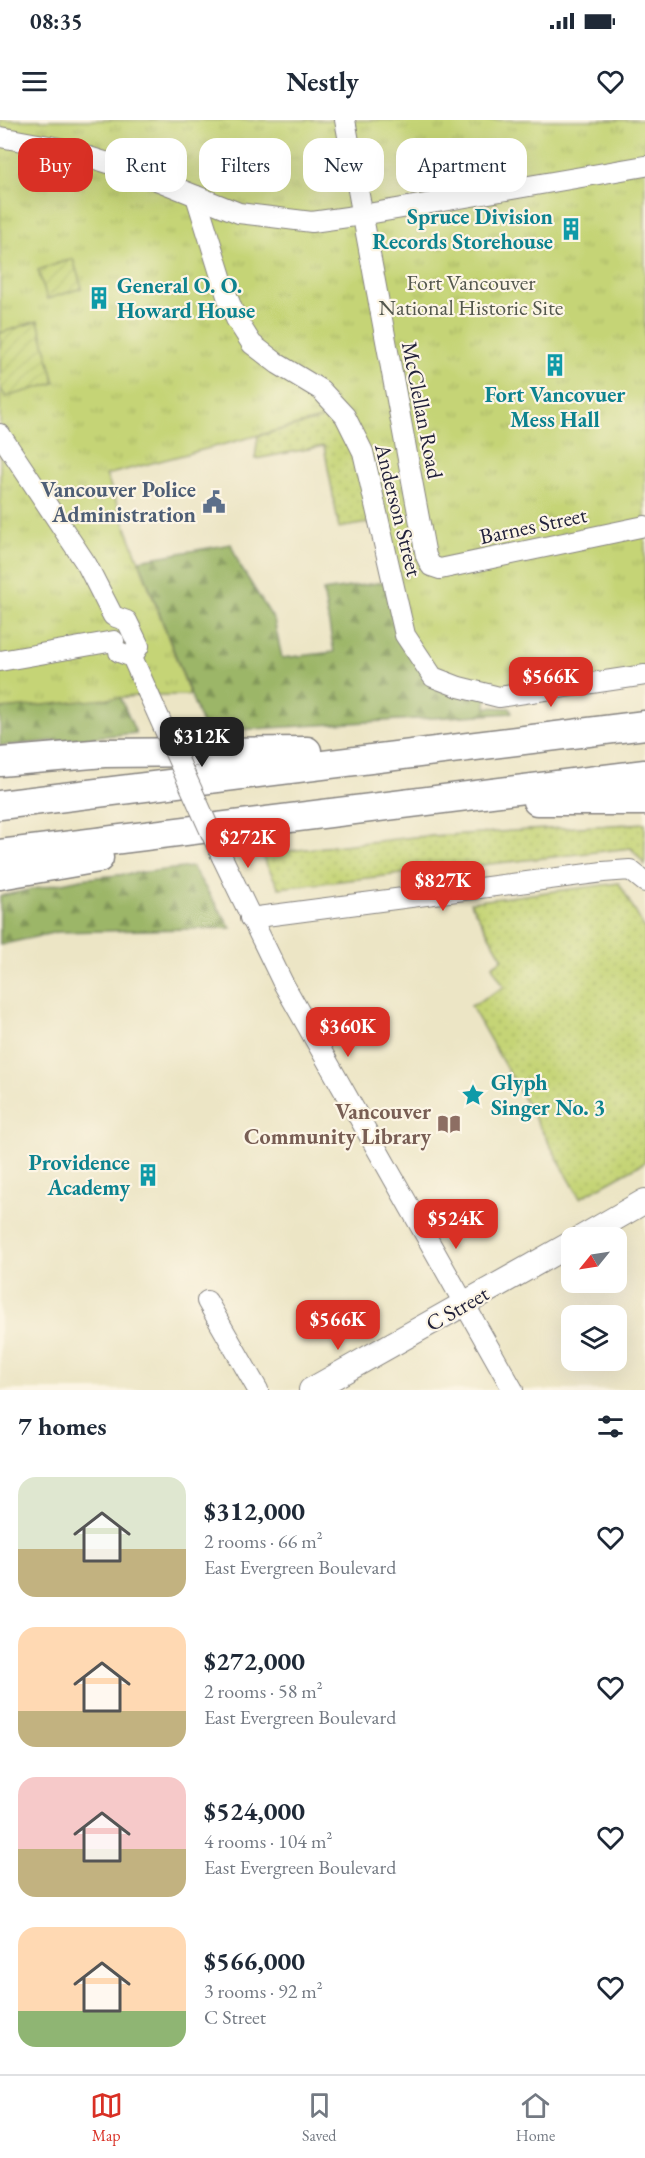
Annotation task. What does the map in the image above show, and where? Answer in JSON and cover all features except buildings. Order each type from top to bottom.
[{"type":"highway","points":[[0,805],[645,725]]},
{"type":"highway","points":[[0,762],[104,753],[447,750]]},
{"type":"highway","points":[[0,854],[645,774]]},
{"type":"highway","points":[[442,799],[603,803],[645,801]]},
{"type":"highway","points":[[0,875],[74,864],[250,823]]},
{"type":"main road","points":[[599,1227],[645,1201]]},
{"type":"main road","name":"C Street","points":[[311,1390],[561,1249]]},
{"type":"street","name":"McClellan Road","points":[[345,120],[424,544],[431,566]]},
{"type":"street","points":[[0,137],[60,148],[134,171],[239,213],[312,222],[645,166]]},
{"type":"street","name":"Anderson Street","points":[[196,196],[230,304],[252,344],[278,364],[321,390],[345,416],[363,452],[405,635],[433,677],[459,687],[499,697],[645,675]]},
{"type":"street","points":[[0,434],[87,565],[113,616],[127,621],[139,646],[132,657]]},
{"type":"street","name":"Barnes Street","points":[[431,566],[440,569],[645,526]]},
{"type":"street","points":[[113,616],[108,629],[119,652],[132,657],[240,897],[283,983],[513,1390]]},
{"type":"street","points":[[0,661],[114,641]]},
{"type":"street","points":[[250,918],[603,872],[630,870],[644,881]]},
{"type":"street","points":[[207,1301],[258,1390]]},
{"type":"green space","name":"Fort Vancouver National Historic Site","points":[[0,120],[645,120],[645,674],[499,697],[433,677],[405,635],[344,413],[106,475],[190,695],[148,695],[0,709]]},
{"type":"green space","points":[[73,259],[82,288],[47,299],[38,270]]},
{"type":"green space","points":[[38,321],[55,383],[6,397],[0,388],[0,333]]},
{"type":"green space","points":[[344,413],[379,521],[339,528],[324,446],[255,459],[258,436]]},
{"type":"green space","points":[[231,544],[240,566],[274,620],[282,658],[334,652],[323,591],[391,581],[487,695],[486,707],[510,708],[512,713],[205,732],[139,560]]},
{"type":"green space","points":[[120,697],[136,733],[0,746],[0,709]]},
{"type":"green space","points":[[645,823],[645,865],[631,848],[279,888],[261,854],[414,837]]},
{"type":"green space","points":[[192,867],[231,928],[57,932],[0,945],[0,896],[81,879]]},
{"type":"green space","points":[[619,883],[645,929],[645,1162],[580,1198],[471,1006],[504,987],[492,966],[503,959],[470,902]]},
{"type":"place","name":"Spruce Division Records Storehouse","points":[[571,229]]},
{"type":"place","name":"General O. O. Howard House","points":[[99,298]]},
{"type":"place","name":"Fort Vancovuer Mess Hall","points":[[555,365]]},
{"type":"place","name":"Vancouver Police Administration","points":[[214,502]]},
{"type":"place","name":"Glyph Singer No. 3","points":[[473,1095]]},
{"type":"place","name":"Vancouver Community Library","points":[[449,1124]]},
{"type":"place","name":"Providence Academy","points":[[148,1175]]}]
